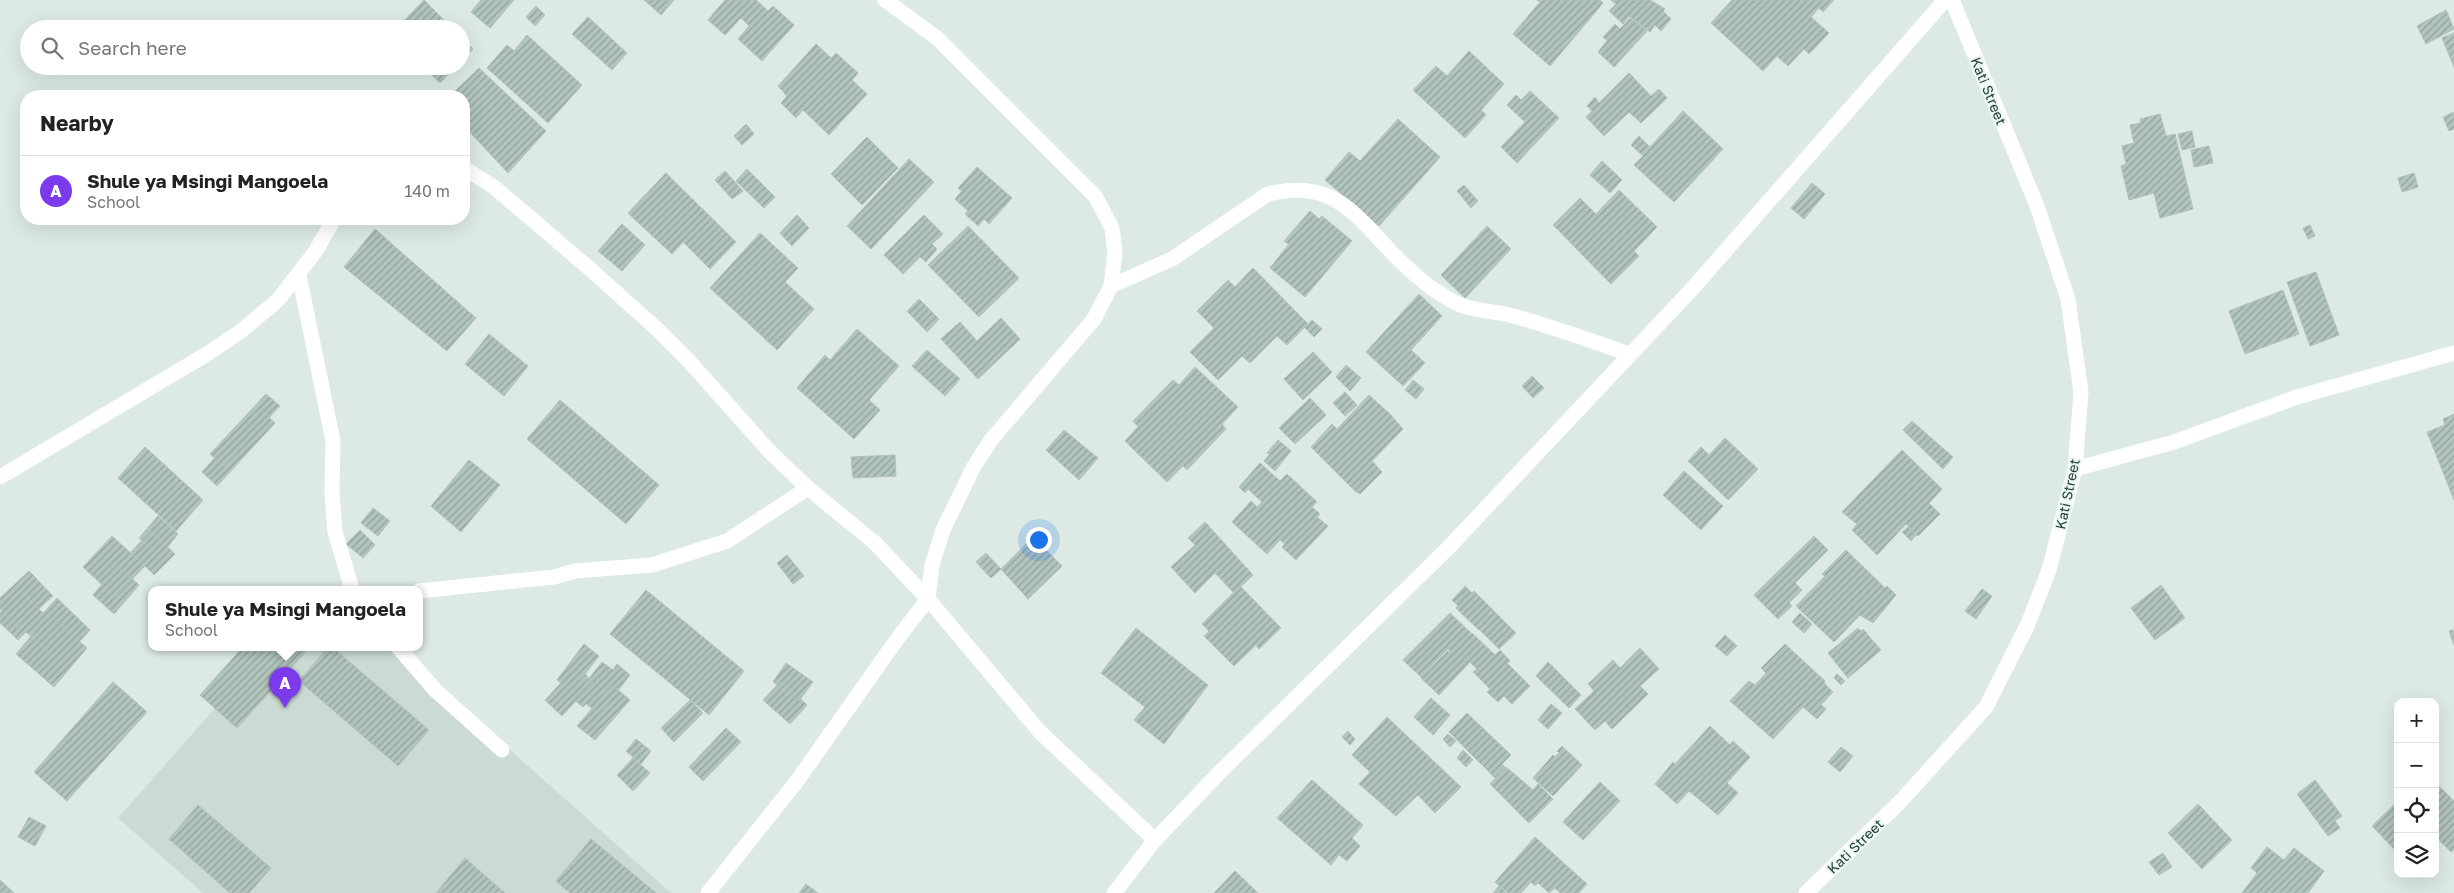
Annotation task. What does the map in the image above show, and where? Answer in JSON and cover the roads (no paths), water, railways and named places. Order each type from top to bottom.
[{"type":"street","points":[[708,893],[797,781],[894,642],[928,599],[932,564],[943,530],[973,468],[991,440],[1094,319],[1111,286],[1115,252],[1112,228],[1095,196],[937,38],[885,0]]},
{"type":"street","points":[[1114,893],[1155,840],[1220,773],[1448,548],[1692,289],[1946,0]]},
{"type":"street","name":"Kati Street","points":[[1806,893],[1899,803],[1986,707],[2027,626],[2049,570],[2075,468],[2081,392],[2068,300],[2037,206],[1952,0]]},
{"type":"street","points":[[470,172],[494,187],[590,269],[657,330],[688,361],[771,453],[808,488],[875,543],[928,599],[1040,732],[1155,840]]},
{"type":"street","points":[[1111,286],[1172,259],[1268,194],[1280,191],[1306,190],[1325,194],[1346,205],[1415,272],[1460,305],[1501,312],[1546,325],[1629,354]]},
{"type":"street","points":[[0,477],[234,336],[278,300],[316,252],[331,225]]},
{"type":"street","points":[[299,275],[332,441],[332,493],[335,532],[351,586]]},
{"type":"street","points":[[2075,468],[2174,442],[2296,397],[2454,353]]},
{"type":"street","points":[[423,591],[554,577],[575,571],[652,565],[727,541],[808,488]]},
{"type":"street","points":[[401,651],[435,690],[502,750]]},
{"type":"place","name":"Shule ya Msingi Mangoela","points":[[285,708]]}]
